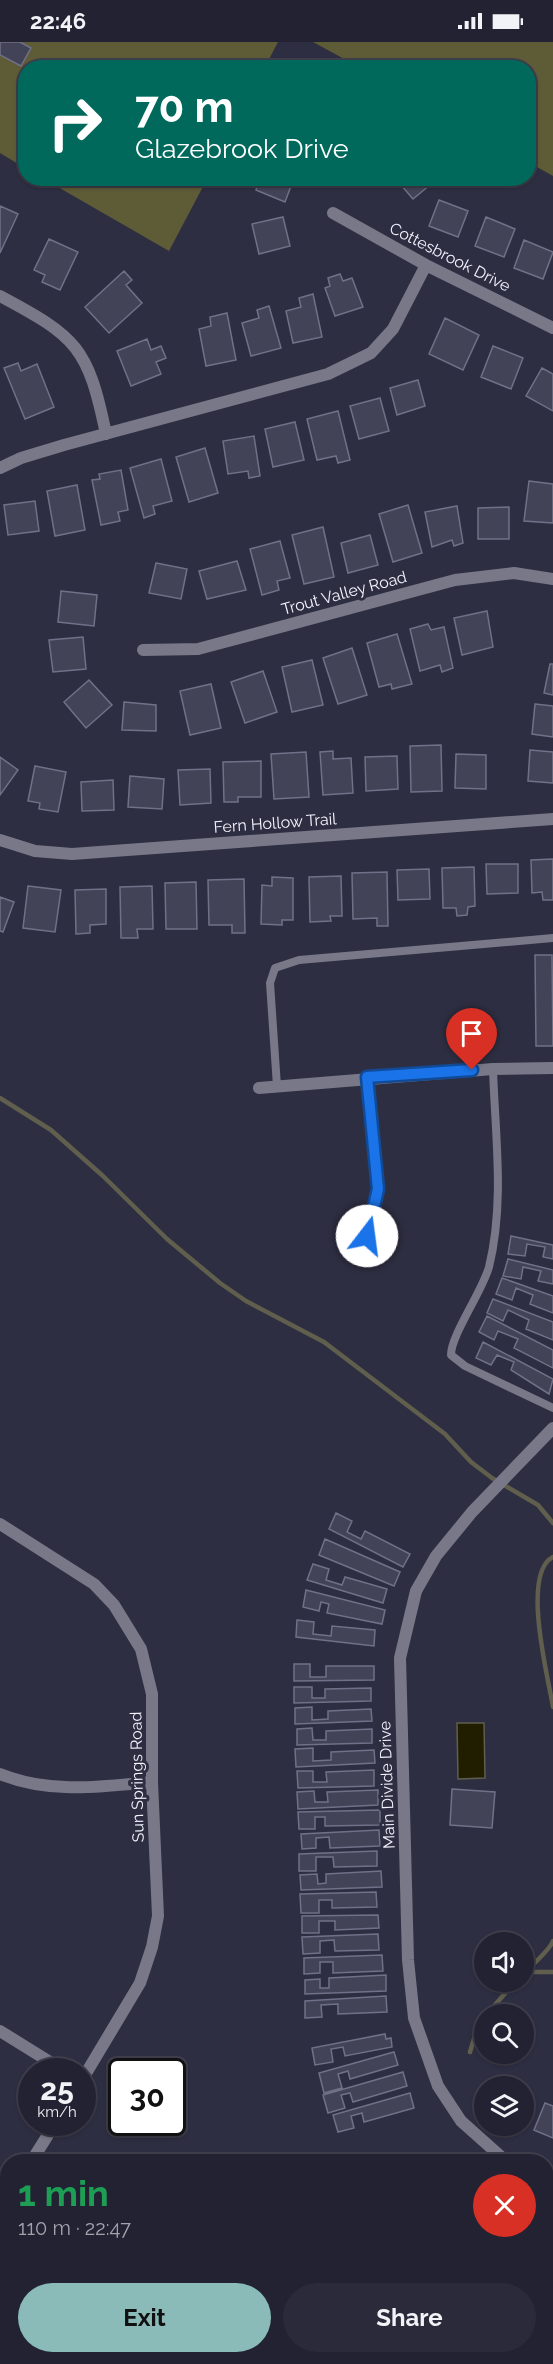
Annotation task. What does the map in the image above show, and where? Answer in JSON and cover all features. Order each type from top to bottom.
[{"type":"street","name":"Cottesbrook Drive","points":[[333,213],[426,266],[553,328]]},
{"type":"street","points":[[0,468],[21,458],[328,374],[371,353],[393,329],[426,266]]},
{"type":"street","points":[[0,296],[51,323],[77,347],[92,375],[106,434]]},
{"type":"street","name":"Trout Valley Road","points":[[144,650],[198,649],[455,580],[514,573],[553,579]]},
{"type":"street","name":"Fern Hollow Trail","points":[[0,840],[35,850],[72,854],[553,819]]},
{"type":"street","points":[[259,1088],[367,1077],[493,1069],[553,1068]]},
{"type":"street","points":[[361,1255],[373,1217],[378,1189],[367,1077]]},
{"type":"street","name":"Main Divide Drive","points":[[498,2154],[461,2121],[438,2086],[414,2018],[408,1960],[400,1658],[416,1591],[436,1556],[472,1512],[553,1428]]},
{"type":"street","name":"Sun Springs Road","points":[[0,1524],[94,1584],[114,1605],[141,1649],[152,1694],[152,1782],[158,1916],[152,1947],[140,1983],[95,2058]]},
{"type":"street","points":[[0,1774],[45,1787],[78,1789],[152,1782]]},
{"type":"street","points":[[0,2031],[43,2058]]},
{"type":"street","points":[[36,2154],[47,2136]]},
{"type":"lane","points":[[277,1086],[270,982],[275,968],[299,960],[553,938]]},
{"type":"lane","points":[[493,1069],[498,1182],[495,1230],[489,1268],[476,1301],[451,1345],[451,1355],[465,1366],[553,1408]]},
{"type":"shaded area","points":[[0,42],[278,42],[269,60],[18,60],[18,164],[0,153]]},
{"type":"shaded area","points":[[313,42],[553,42],[553,176],[536,166],[536,60],[346,60]]},
{"type":"shaded area","points":[[56,186],[203,186],[169,251]]},
{"type":"shaded area","points":[[457,1723],[484,1723],[485,1778],[458,1779]]},
{"type":"building","points":[[0,42],[20,42],[31,48],[24,60],[18,60],[18,64],[0,55]]},
{"type":"building","points":[[257,186],[291,186],[285,202],[256,190]]},
{"type":"building","points":[[402,186],[429,186],[413,199]]},
{"type":"building","points":[[439,200],[468,211],[458,237],[429,226]]},
{"type":"building","points":[[0,206],[18,214],[0,253]]},
{"type":"building","points":[[283,217],[290,246],[259,254],[252,224]]},
{"type":"building","points":[[486,217],[515,229],[504,257],[475,246]]},
{"type":"building","points":[[49,239],[78,252],[60,290],[42,282],[45,275],[34,270]]},
{"type":"building","points":[[524,240],[553,252],[543,279],[514,268]]},
{"type":"building","points":[[124,271],[132,280],[126,285],[142,303],[109,333],[85,307]]},
{"type":"building","points":[[340,274],[343,281],[352,278],[363,307],[335,316],[325,288],[330,286],[328,278]]},
{"type":"building","points":[[313,294],[322,337],[293,343],[286,311],[301,307],[299,298]]},
{"type":"building","points":[[269,306],[281,348],[251,356],[242,323],[259,318],[257,310]]},
{"type":"building","points":[[227,313],[236,360],[206,366],[199,329],[211,326],[210,317]]},
{"type":"building","points":[[445,318],[479,335],[463,370],[429,354]]},
{"type":"building","points":[[147,339],[151,350],[161,346],[166,358],[156,362],[161,374],[131,386],[117,351]]},
{"type":"building","points":[[493,346],[523,358],[511,389],[481,377]]},
{"type":"building","points":[[18,363],[21,371],[37,364],[54,407],[25,419],[4,368]]},
{"type":"building","points":[[542,368],[553,374],[553,411],[526,396]]},
{"type":"building","points":[[418,380],[425,406],[397,415],[390,388]]},
{"type":"building","points":[[380,398],[389,431],[359,439],[350,406]]},
{"type":"building","points":[[338,411],[350,460],[338,463],[336,456],[317,460],[307,419]]},
{"type":"building","points":[[295,422],[304,460],[273,467],[265,429]]},
{"type":"building","points":[[254,436],[260,476],[249,478],[248,471],[228,474],[223,441]]},
{"type":"building","points":[[205,448],[218,493],[189,502],[176,457]]},
{"type":"building","points":[[161,459],[172,501],[153,506],[155,514],[144,518],[130,468]]},
{"type":"building","points":[[121,470],[128,510],[118,512],[120,521],[101,525],[92,480],[100,479],[99,474]]},
{"type":"building","points":[[529,481],[553,484],[553,523],[524,521]]},
{"type":"building","points":[[77,485],[85,530],[55,536],[47,491]]},
{"type":"building","points":[[35,501],[39,531],[8,535],[4,505]]},
{"type":"building","points":[[408,505],[422,553],[393,562],[379,514]]},
{"type":"building","points":[[457,506],[463,543],[454,546],[452,540],[432,547],[425,512]]},
{"type":"building","points":[[509,507],[509,539],[478,539],[478,508]]},
{"type":"building","points":[[323,527],[334,577],[304,584],[292,535]]},
{"type":"building","points":[[370,535],[378,565],[348,573],[341,543]]},
{"type":"building","points":[[280,541],[290,578],[277,581],[279,590],[262,595],[250,549]]},
{"type":"building","points":[[237,561],[246,590],[207,599],[199,571]]},
{"type":"building","points":[[156,563],[187,569],[181,599],[149,593]]},
{"type":"building","points":[[61,591],[97,595],[94,626],[58,622]]},
{"type":"building","points":[[487,611],[493,647],[462,655],[454,618]]},
{"type":"building","points":[[428,624],[431,630],[444,627],[453,668],[442,672],[440,665],[420,671],[410,629]]},
{"type":"building","points":[[397,634],[412,684],[392,689],[391,684],[379,687],[367,643]]},
{"type":"building","points":[[83,637],[86,669],[53,672],[49,640]]},
{"type":"building","points":[[352,648],[367,695],[338,704],[323,658]]},
{"type":"building","points":[[312,660],[323,705],[292,712],[282,667]]},
{"type":"building","points":[[550,664],[553,664],[553,695],[544,693]]},
{"type":"building","points":[[263,671],[277,712],[245,723],[231,682]]},
{"type":"building","points":[[89,680],[112,705],[86,728],[64,702]]},
{"type":"building","points":[[211,684],[221,728],[190,735],[180,691]]},
{"type":"building","points":[[124,702],[156,705],[156,731],[122,730]]},
{"type":"building","points":[[535,704],[553,706],[553,737],[532,734]]},
{"type":"building","points":[[441,745],[442,791],[411,792],[410,746]]},
{"type":"building","points":[[530,750],[553,752],[553,783],[528,781]]},
{"type":"building","points":[[333,751],[333,759],[351,758],[353,793],[323,795],[320,752]]},
{"type":"building","points":[[306,752],[309,797],[274,799],[271,754]]},
{"type":"building","points":[[456,754],[486,755],[486,789],[455,788]]},
{"type":"building","points":[[397,756],[398,789],[366,791],[365,757]]},
{"type":"building","points":[[0,757],[18,770],[0,795]]},
{"type":"building","points":[[261,761],[261,797],[238,797],[238,802],[224,802],[223,762]]},
{"type":"building","points":[[35,766],[66,772],[58,812],[39,809],[40,803],[28,801]]},
{"type":"building","points":[[210,769],[211,803],[180,805],[178,770]]},
{"type":"building","points":[[130,776],[164,779],[162,809],[128,807]]},
{"type":"building","points":[[113,780],[114,810],[82,811],[81,782]]},
{"type":"building","points":[[553,859],[553,900],[543,900],[542,892],[532,893],[531,860]]},
{"type":"building","points":[[486,864],[518,864],[518,893],[487,894]]},
{"type":"building","points":[[474,867],[475,906],[468,907],[467,915],[457,916],[456,908],[443,908],[442,868]]},
{"type":"building","points":[[429,869],[430,899],[398,900],[397,870]]},
{"type":"building","points":[[387,872],[388,926],[377,926],[377,918],[353,919],[352,873]]},
{"type":"building","points":[[341,876],[342,916],[330,916],[331,921],[310,922],[309,877]]},
{"type":"building","points":[[272,877],[293,878],[293,920],[282,920],[282,925],[261,924],[262,885],[272,886]]},
{"type":"building","points":[[244,879],[245,933],[232,933],[232,925],[209,925],[208,880]]},
{"type":"building","points":[[196,882],[197,929],[166,929],[165,883]]},
{"type":"building","points":[[28,886],[61,890],[55,932],[23,928]]},
{"type":"building","points":[[152,886],[153,929],[137,929],[138,938],[121,938],[120,887]]},
{"type":"building","points":[[106,889],[106,924],[90,925],[90,933],[76,934],[75,890]]},
{"type":"building","points":[[0,897],[14,902],[3,932],[0,931]]},
{"type":"building","points":[[535,955],[552,955],[553,1046],[536,1046]]},
{"type":"building","points":[[511,1236],[553,1245],[553,1259],[543,1257],[545,1247],[527,1244],[525,1256],[508,1254]]},
{"type":"building","points":[[508,1259],[553,1270],[553,1284],[538,1281],[541,1271],[523,1267],[521,1279],[503,1276]]},
{"type":"building","points":[[502,1278],[553,1296],[553,1313],[530,1304],[533,1295],[516,1288],[512,1300],[496,1294]]},
{"type":"building","points":[[493,1299],[553,1322],[553,1340],[526,1329],[529,1320],[508,1310],[503,1321],[487,1313]]},
{"type":"building","points":[[487,1316],[553,1350],[553,1368],[514,1348],[518,1339],[498,1331],[494,1340],[479,1332]]},
{"type":"building","points":[[483,1342],[553,1379],[549,1394],[511,1370],[514,1362],[497,1355],[491,1365],[476,1358]]},
{"type":"building","points":[[336,1513],[352,1521],[347,1532],[361,1539],[365,1531],[410,1554],[403,1567],[329,1529]]},
{"type":"building","points":[[325,1539],[400,1572],[394,1586],[319,1555]]},
{"type":"building","points":[[313,1564],[329,1569],[326,1580],[342,1585],[345,1577],[387,1589],[383,1603],[307,1580]]},
{"type":"building","points":[[306,1590],[385,1610],[382,1624],[327,1613],[329,1604],[321,1602],[319,1611],[303,1607]]},
{"type":"building","points":[[297,1620],[314,1622],[313,1634],[331,1636],[332,1626],[375,1630],[374,1646],[296,1637]]},
{"type":"building","points":[[294,1664],[310,1664],[310,1677],[326,1677],[326,1666],[374,1666],[374,1680],[294,1681]]},
{"type":"building","points":[[294,1687],[312,1687],[312,1698],[325,1698],[325,1689],[371,1688],[371,1701],[294,1703]]},
{"type":"building","points":[[312,1707],[312,1720],[328,1719],[328,1711],[371,1709],[372,1721],[295,1724],[295,1708]]},
{"type":"building","points":[[312,1728],[313,1740],[326,1740],[326,1731],[372,1729],[372,1743],[297,1745],[297,1729]]},
{"type":"building","points":[[313,1748],[313,1761],[331,1760],[331,1752],[374,1750],[375,1763],[296,1767],[295,1749]]},
{"type":"building","points":[[374,1770],[374,1786],[298,1788],[297,1771],[313,1771],[313,1782],[327,1782],[326,1772]]},
{"type":"building","points":[[452,1789],[495,1792],[492,1828],[450,1825]]},
{"type":"building","points":[[378,1790],[378,1805],[298,1809],[297,1792],[314,1791],[315,1802],[328,1802],[327,1792]]},
{"type":"building","points":[[380,1810],[380,1825],[325,1826],[325,1817],[315,1817],[315,1829],[299,1829],[298,1812]]},
{"type":"building","points":[[379,1830],[380,1846],[330,1848],[329,1837],[316,1838],[316,1848],[302,1849],[301,1834]]},
{"type":"building","points":[[377,1851],[377,1866],[334,1867],[333,1857],[316,1857],[316,1871],[299,1871],[299,1854]]},
{"type":"building","points":[[381,1871],[382,1887],[301,1890],[300,1875],[317,1874],[318,1884],[326,1883],[326,1874]]},
{"type":"building","points":[[376,1892],[377,1907],[332,1908],[332,1900],[319,1900],[319,1913],[301,1913],[300,1894]]},
{"type":"building","points":[[378,1915],[379,1928],[335,1930],[335,1921],[319,1921],[319,1933],[302,1933],[302,1916]]},
{"type":"building","points":[[378,1934],[379,1950],[335,1951],[334,1940],[320,1941],[320,1953],[303,1954],[302,1937]]},
{"type":"building","points":[[382,1955],[383,1971],[333,1973],[333,1962],[320,1962],[320,1973],[304,1974],[304,1958]]},
{"type":"building","points":[[386,1975],[386,1991],[305,1994],[305,1980],[320,1979],[320,1988],[329,1988],[329,1978]]},
{"type":"building","points":[[386,1996],[387,2012],[338,2014],[338,2004],[321,2005],[322,2017],[305,2018],[305,2001]]},
{"type":"building","points":[[385,2034],[386,2039],[391,2038],[392,2047],[345,2056],[343,2047],[331,2049],[333,2062],[315,2065],[312,2048]]},
{"type":"building","points":[[394,2052],[398,2065],[350,2079],[348,2071],[338,2074],[342,2088],[324,2093],[319,2073]]},
{"type":"building","points":[[403,2072],[407,2086],[353,2102],[350,2093],[341,2095],[345,2108],[328,2113],[323,2095]]},
{"type":"building","points":[[410,2093],[414,2108],[364,2122],[362,2113],[351,2116],[354,2128],[338,2132],[333,2115]]},
{"type":"building","points":[[545,2103],[553,2106],[553,2138],[534,2130]]},
{"type":"waterway","points":[[0,1098],[51,1130],[103,1176],[167,1239],[220,1283],[246,1301],[324,1342],[445,1434],[471,1462],[492,1478],[538,1505],[553,1523]]},
{"type":"waterway","points":[[553,1557],[544,1567],[539,1583],[538,1604],[542,1651],[553,1707]]},
{"type":"waterway","points":[[534,1963],[553,1941]]},
{"type":"waterway","points":[[534,1972],[553,1972]]},
{"type":"waterway","points":[[496,2004],[506,1992]]},
{"type":"waterway","points":[[470,2052],[474,2039]]},
{"type":"route","points":[[367,1236],[378,1189],[367,1077],[472,1070]]}]
